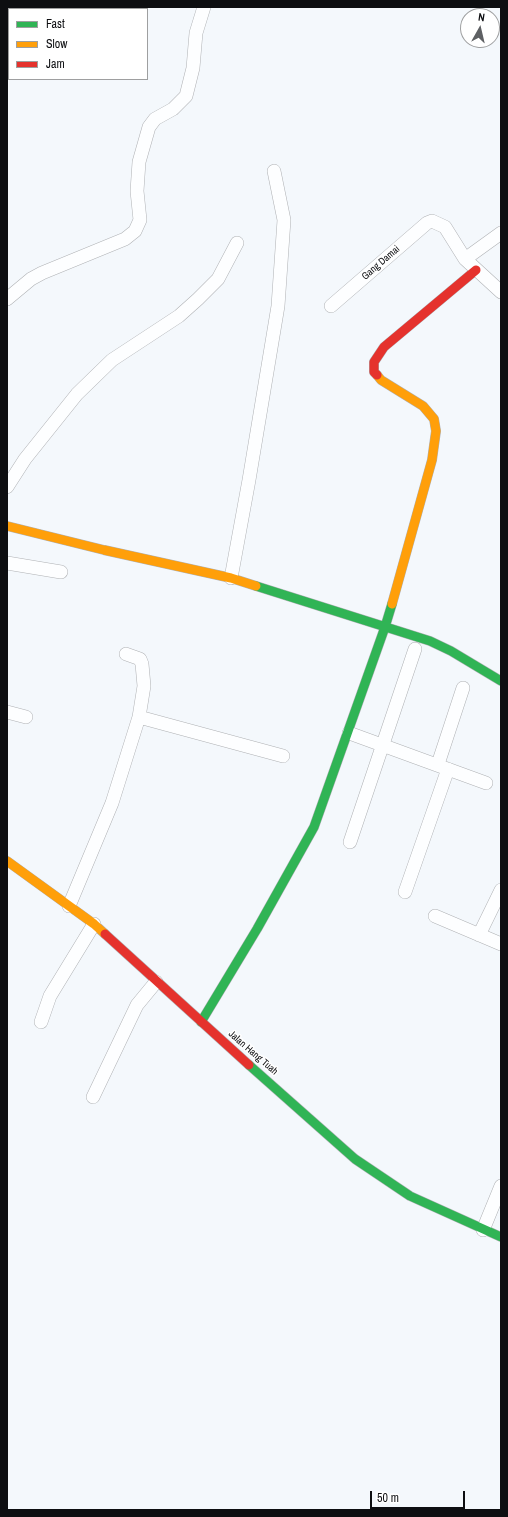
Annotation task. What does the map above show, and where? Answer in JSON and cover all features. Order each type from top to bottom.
[{"type":"street","points":[[7,299],[31,279],[42,273],[125,239],[135,231],[140,220],[137,191],[139,162],[149,127],[156,119],[173,109],[186,96],[193,68],[196,33],[204,7]]},
{"type":"street","points":[[231,578],[278,306],[284,220],[274,171]]},
{"type":"street","name":"Gang Damai","points":[[331,306],[427,222],[432,221],[445,227],[465,259]]},
{"type":"street","points":[[501,232],[465,259],[501,292]]},
{"type":"street","points":[[7,487],[25,459],[77,394],[112,360],[179,316],[198,299],[218,279],[237,243]]},
{"type":"street","points":[[201,1022],[257,929],[314,827],[385,627],[432,460],[436,431],[434,419],[424,406],[381,380],[374,372],[374,362],[384,348],[476,270]]},
{"type":"street","points":[[7,526],[104,550],[231,578],[430,641],[451,651],[501,681]]},
{"type":"street","points":[[7,563],[61,572]]},
{"type":"street","points":[[350,842],[415,649]]},
{"type":"street","points":[[69,906],[112,803],[139,717],[144,686],[142,664],[140,659],[126,654]]},
{"type":"street","points":[[405,892],[443,767],[463,688]]},
{"type":"street","points":[[7,712],[26,717]]},
{"type":"street","points":[[139,717],[283,756]]},
{"type":"street","points":[[348,733],[486,783]]},
{"type":"street","name":"Jalan Hang Tuah","points":[[7,861],[94,924],[156,982],[355,1159],[410,1196],[501,1237]]},
{"type":"street","points":[[479,935],[501,890]]},
{"type":"street","points":[[435,916],[501,944]]},
{"type":"street","points":[[41,1022],[50,996],[94,924]]},
{"type":"street","points":[[93,1097],[137,1005],[156,982]]},
{"type":"street","points":[[483,1230],[501,1186]]},
{"type":"traffic: fast","points":[[256,586],[430,641],[451,651],[501,681]]},
{"type":"traffic: fast","points":[[201,1022],[257,929],[314,827],[392,604]]},
{"type":"traffic: fast","points":[[249,1065],[355,1159],[410,1196],[501,1237]]},
{"type":"traffic: slow","points":[[377,375],[381,380],[423,406],[434,419],[436,431],[432,460],[392,604]]},
{"type":"traffic: slow","points":[[7,526],[104,550],[231,578],[256,586]]},
{"type":"traffic: slow","points":[[7,861],[94,924],[105,934]]},
{"type":"traffic: jam","points":[[377,375],[374,372],[374,362],[384,347],[476,270]]},
{"type":"traffic: jam","points":[[105,934],[249,1065]]}]
